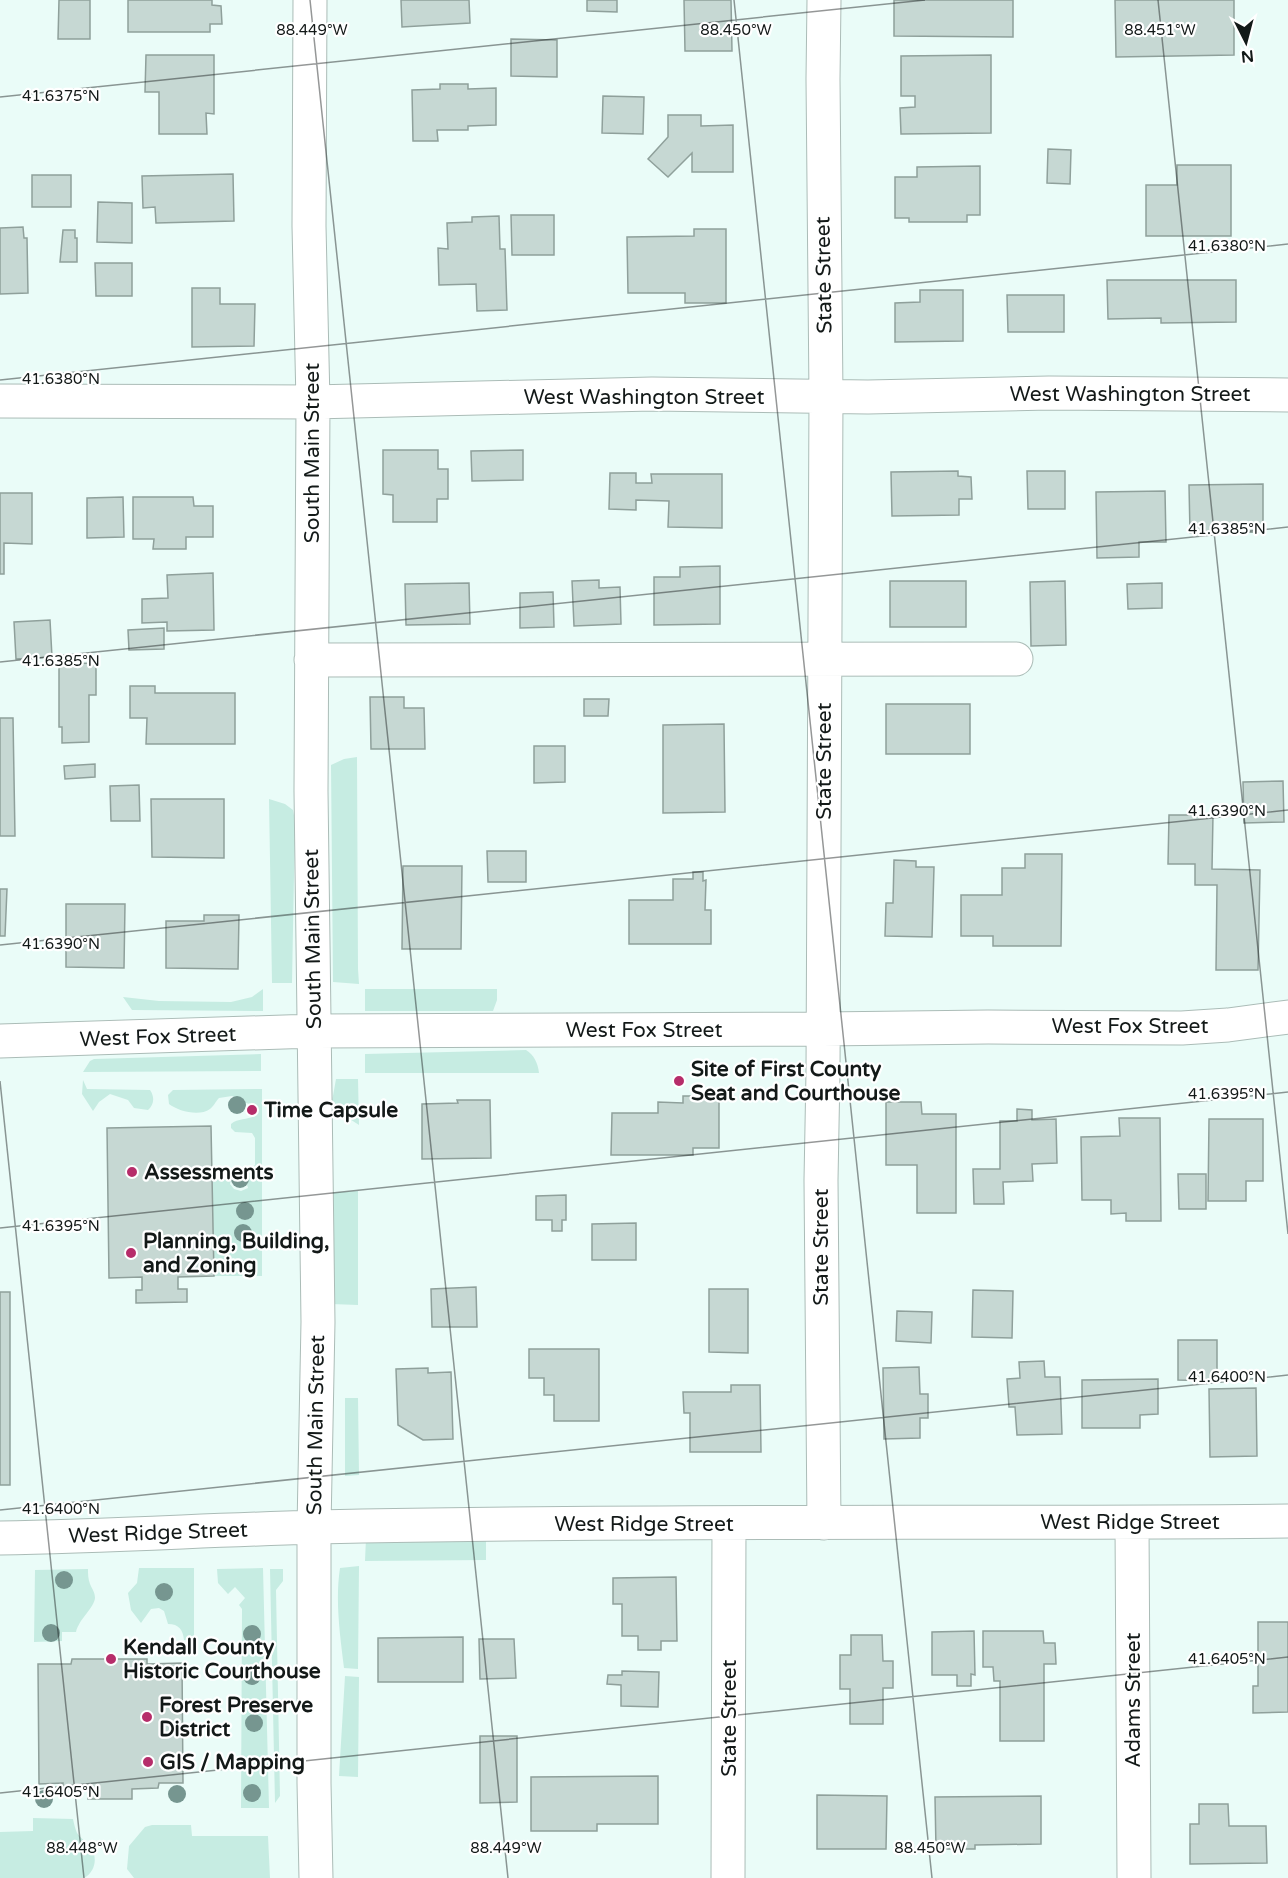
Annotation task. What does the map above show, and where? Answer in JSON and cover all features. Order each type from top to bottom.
[{"type":"street","name":"South Main Street","points":[[310,0],[309,226],[313,402],[310,660],[318,1322],[314,1527],[316,1878]]},
{"type":"street","name":"State Street","points":[[824,0],[826,396],[821,1192],[824,1523]]},
{"type":"street","name":"West Washington Street","points":[[0,401],[313,402],[629,394],[868,397],[1049,393],[1288,395]]},
{"type":"street","points":[[310,660],[1016,659]]},
{"type":"street","name":"West Fox Street","points":[[0,1041],[314,1031],[1182,1028],[1288,1017]]},
{"type":"street","name":"West Ridge Street","points":[[0,1538],[314,1527],[992,1521],[1132,1523],[1288,1521]]},
{"type":"street","name":"State Street","points":[[728,1878],[729,1523]]},
{"type":"street","name":"Adams Street","points":[[1132,1523],[1134,1878]]},
{"type":"green space","points":[[357,757],[359,984],[333,982],[331,765],[344,759]]},
{"type":"green space","points":[[269,799],[285,804],[293,810],[295,821],[292,983],[272,983]]},
{"type":"green space","points":[[263,989],[263,1011],[132,1010],[123,997],[159,1001],[231,1002],[252,997]]},
{"type":"green space","points":[[365,989],[497,989],[497,1000],[493,1011],[365,1011]]},
{"type":"green space","points":[[526,1050],[535,1060],[539,1073],[365,1073],[365,1054]]},
{"type":"green space","points":[[261,1054],[261,1071],[83,1072],[94,1059]]},
{"type":"green space","points":[[336,1079],[358,1079],[359,1125],[331,1107]]},
{"type":"green space","points":[[83,1080],[87,1089],[150,1090],[153,1103],[148,1110],[134,1108],[128,1100],[110,1094],[99,1102],[93,1111],[82,1094]]},
{"type":"green space","points":[[262,1089],[262,1276],[214,1276],[212,1168],[230,1168],[232,1173],[230,1184],[234,1189],[241,1191],[248,1188],[246,1175],[255,1165],[255,1138],[252,1133],[235,1132],[231,1124],[255,1116],[256,1110],[254,1105],[232,1096],[219,1098],[211,1108],[200,1113],[189,1112],[169,1104],[168,1095],[173,1090]]},
{"type":"green space","points":[[358,1191],[358,1305],[331,1304],[331,1193]]},
{"type":"green space","points":[[345,1398],[358,1398],[359,1475],[345,1476]]},
{"type":"green space","points":[[366,1538],[486,1538],[486,1560],[365,1561]]},
{"type":"green space","points":[[359,1566],[358,1669],[344,1668],[338,1605],[340,1568]]},
{"type":"green space","points":[[139,1568],[194,1568],[194,1640],[184,1640],[180,1628],[168,1624],[164,1611],[159,1608],[151,1609],[141,1623],[131,1610],[128,1593],[137,1583]]},
{"type":"green space","points":[[263,1568],[269,1808],[241,1808],[242,1609],[239,1605],[245,1598],[235,1587],[228,1594],[218,1583],[217,1569]]},
{"type":"green space","points":[[88,1569],[95,1598],[76,1632],[62,1632],[62,1641],[34,1642],[35,1570]]},
{"type":"green space","points":[[270,1569],[283,1569],[283,1581],[276,1590],[280,1796],[275,1803]]},
{"type":"green space","points":[[345,1676],[359,1677],[358,1777],[339,1776]]},
{"type":"green space","points":[[33,1818],[73,1819],[77,1833],[93,1852],[95,1860],[91,1872],[84,1878],[0,1878],[0,1832],[33,1831]]},
{"type":"green space","points":[[191,1825],[192,1836],[268,1836],[270,1878],[134,1878],[127,1869],[129,1846],[145,1827]]},
{"type":"building","points":[[59,0],[90,0],[90,39],[58,39]]},
{"type":"building","points":[[128,0],[212,0],[212,5],[221,6],[222,24],[210,24],[210,32],[128,32]]},
{"type":"building","points":[[401,0],[469,0],[470,23],[402,27]]},
{"type":"building","points":[[587,0],[617,0],[617,12],[587,11]]},
{"type":"building","points":[[684,0],[731,0],[732,51],[685,51]]},
{"type":"building","points":[[894,0],[1013,0],[1013,37],[894,36]]},
{"type":"building","points":[[1115,0],[1234,0],[1234,55],[1116,57]]},
{"type":"building","points":[[511,39],[557,40],[557,77],[511,76]]},
{"type":"building","points":[[146,55],[214,55],[214,114],[206,113],[207,134],[159,134],[159,92],[145,92]]},
{"type":"building","points":[[991,55],[991,133],[901,134],[900,108],[915,107],[915,96],[901,96],[901,56]]},
{"type":"building","points":[[440,84],[468,84],[468,89],[496,88],[496,125],[468,126],[468,130],[437,130],[438,141],[413,141],[412,90],[440,89]]},
{"type":"building","points":[[603,96],[644,97],[643,134],[602,133]]},
{"type":"building","points":[[668,115],[701,115],[701,126],[733,125],[733,172],[692,172],[692,153],[668,177],[648,159],[668,137]]},
{"type":"building","points":[[1048,149],[1071,150],[1070,184],[1047,183]]},
{"type":"building","points":[[1177,165],[1231,165],[1231,236],[1146,236],[1146,185],[1177,185]]},
{"type":"building","points":[[980,166],[980,215],[967,215],[967,222],[909,222],[909,218],[895,218],[895,177],[917,177],[917,167]]},
{"type":"building","points":[[233,174],[234,221],[156,223],[155,207],[143,208],[142,176]]},
{"type":"building","points":[[32,175],[71,175],[71,207],[32,207]]},
{"type":"building","points":[[98,202],[132,203],[132,243],[97,242]]},
{"type":"building","points":[[511,215],[554,215],[554,255],[512,255]]},
{"type":"building","points":[[499,216],[500,249],[505,249],[507,310],[477,311],[476,284],[439,285],[438,248],[448,249],[447,223],[472,222],[472,217]]},
{"type":"building","points":[[23,227],[24,238],[27,238],[28,293],[0,294],[0,228]]},
{"type":"building","points":[[694,229],[726,229],[726,303],[685,303],[685,293],[628,293],[627,237],[694,236]]},
{"type":"building","points":[[63,230],[75,230],[77,262],[60,262]]},
{"type":"building","points":[[95,263],[132,263],[132,296],[96,296]]},
{"type":"building","points":[[1107,280],[1236,280],[1236,322],[1161,323],[1161,318],[1108,319]]},
{"type":"building","points":[[192,288],[220,288],[220,304],[255,304],[254,346],[192,347]]},
{"type":"building","points":[[920,290],[963,290],[963,341],[895,342],[895,303],[920,302]]},
{"type":"building","points":[[1007,295],[1064,295],[1064,332],[1008,332]]},
{"type":"building","points":[[383,450],[438,450],[438,469],[448,469],[448,499],[437,499],[437,522],[393,522],[393,495],[383,494]]},
{"type":"building","points":[[523,450],[523,480],[472,481],[471,451]]},
{"type":"building","points":[[958,471],[958,476],[971,477],[972,499],[959,499],[959,515],[892,516],[891,472]]},
{"type":"building","points":[[1027,471],[1065,471],[1065,509],[1028,509]]},
{"type":"building","points":[[610,473],[636,473],[636,483],[652,483],[651,474],[722,474],[722,528],[668,527],[669,501],[636,500],[636,510],[609,509]]},
{"type":"building","points":[[1263,484],[1263,532],[1190,533],[1189,485]]},
{"type":"building","points":[[1165,491],[1166,542],[1139,542],[1139,557],[1097,558],[1096,492]]},
{"type":"building","points":[[0,493],[32,493],[32,544],[4,543],[4,574],[0,574]]},
{"type":"building","points":[[123,497],[124,537],[87,538],[87,498]]},
{"type":"building","points":[[133,497],[193,497],[194,506],[213,506],[213,537],[186,537],[186,549],[153,549],[154,539],[133,539]]},
{"type":"building","points":[[720,566],[720,624],[654,625],[654,577],[680,577],[680,567]]},
{"type":"building","points":[[213,573],[214,630],[167,631],[167,622],[142,623],[142,599],[168,598],[167,575]]},
{"type":"building","points":[[599,580],[599,588],[620,587],[621,624],[574,626],[572,581]]},
{"type":"building","points":[[890,581],[966,581],[966,627],[890,627]]},
{"type":"building","points":[[1065,581],[1066,645],[1031,646],[1030,582]]},
{"type":"building","points":[[469,583],[470,624],[406,625],[405,584]]},
{"type":"building","points":[[1162,583],[1162,608],[1128,609],[1127,584]]},
{"type":"building","points":[[553,592],[554,627],[520,628],[520,593]]},
{"type":"building","points":[[50,620],[52,657],[16,659],[14,622]]},
{"type":"building","points":[[164,628],[164,649],[129,650],[128,630]]},
{"type":"building","points":[[96,663],[96,695],[89,695],[89,742],[62,743],[62,727],[59,727],[59,664]]},
{"type":"building","points":[[130,686],[155,686],[155,693],[235,693],[235,744],[146,744],[147,718],[130,718]]},
{"type":"building","points":[[370,697],[404,697],[404,708],[424,708],[425,749],[371,749]]},
{"type":"building","points":[[584,699],[609,699],[608,716],[584,716]]},
{"type":"building","points":[[886,704],[970,704],[970,754],[886,754]]},
{"type":"building","points":[[0,718],[13,718],[15,836],[0,836]]},
{"type":"building","points":[[724,724],[725,812],[663,813],[663,725]]},
{"type":"building","points":[[534,746],[565,746],[565,782],[534,783]]},
{"type":"building","points":[[95,764],[95,777],[65,779],[64,766]]},
{"type":"building","points":[[1283,781],[1284,822],[1244,823],[1243,782]]},
{"type":"building","points":[[139,785],[140,821],[111,821],[110,786]]},
{"type":"building","points":[[151,799],[224,799],[224,858],[152,857]]},
{"type":"building","points":[[1169,815],[1213,815],[1212,869],[1260,870],[1258,970],[1216,970],[1217,885],[1195,885],[1195,864],[1168,864]]},
{"type":"building","points":[[487,851],[526,851],[526,882],[488,882]]},
{"type":"building","points":[[1025,854],[1062,854],[1061,946],[993,946],[993,936],[961,936],[961,895],[1002,895],[1002,868],[1025,868]]},
{"type":"building","points":[[894,860],[916,861],[916,867],[934,867],[932,937],[885,936],[886,903],[893,903]]},
{"type":"building","points":[[403,866],[462,866],[461,949],[402,949]]},
{"type":"building","points":[[693,872],[703,872],[703,881],[706,880],[705,910],[711,910],[711,944],[629,944],[629,900],[673,900],[673,879],[693,879]]},
{"type":"building","points":[[0,889],[7,889],[5,936],[0,936]]},
{"type":"building","points":[[66,904],[125,904],[124,968],[66,967]]},
{"type":"building","points":[[204,915],[239,915],[238,969],[166,968],[166,921],[204,921]]},
{"type":"building","points":[[683,1096],[719,1096],[719,1148],[693,1148],[693,1155],[611,1155],[612,1113],[658,1113],[658,1102],[683,1103]]},
{"type":"building","points":[[457,1100],[490,1100],[491,1158],[422,1159],[422,1104],[458,1103]]},
{"type":"building","points":[[886,1102],[921,1102],[922,1114],[956,1114],[956,1213],[917,1213],[917,1165],[886,1165]]},
{"type":"building","points":[[1017,1109],[1032,1110],[1032,1120],[1056,1119],[1057,1163],[1032,1164],[1033,1181],[1003,1182],[1004,1204],[974,1204],[973,1169],[1000,1169],[1000,1121],[1017,1121]]},
{"type":"building","points":[[1119,1118],[1160,1118],[1161,1221],[1126,1221],[1126,1213],[1111,1214],[1111,1200],[1082,1200],[1081,1137],[1120,1136]]},
{"type":"building","points":[[1209,1119],[1263,1119],[1263,1181],[1246,1181],[1246,1201],[1208,1201]]},
{"type":"building","points":[[211,1126],[214,1276],[178,1277],[178,1289],[187,1289],[187,1302],[136,1303],[136,1290],[142,1290],[142,1277],[109,1278],[107,1128]]},
{"type":"building","points":[[1178,1174],[1206,1174],[1206,1209],[1179,1209]]},
{"type":"building","points":[[566,1195],[566,1220],[562,1220],[562,1231],[552,1231],[552,1220],[536,1220],[536,1196]]},
{"type":"building","points":[[636,1223],[636,1260],[592,1260],[592,1224]]},
{"type":"building","points":[[476,1287],[477,1327],[432,1327],[431,1289]]},
{"type":"building","points":[[709,1289],[748,1289],[748,1353],[709,1352]]},
{"type":"building","points":[[973,1290],[1013,1291],[1012,1338],[972,1337]]},
{"type":"building","points":[[0,1292],[10,1292],[10,1485],[0,1485]]},
{"type":"building","points":[[897,1311],[932,1312],[931,1343],[896,1341]]},
{"type":"building","points":[[1178,1340],[1217,1340],[1217,1381],[1178,1380]]},
{"type":"building","points":[[529,1349],[599,1349],[599,1421],[554,1421],[554,1395],[544,1395],[544,1378],[529,1378]]},
{"type":"building","points":[[1044,1361],[1045,1377],[1060,1377],[1062,1434],[1017,1435],[1015,1407],[1009,1407],[1007,1379],[1020,1378],[1019,1362]]},
{"type":"building","points":[[919,1367],[920,1394],[928,1394],[928,1418],[920,1418],[920,1438],[884,1439],[883,1368]]},
{"type":"building","points":[[428,1368],[428,1373],[451,1372],[453,1439],[423,1440],[398,1425],[396,1369]]},
{"type":"building","points":[[1158,1379],[1158,1414],[1140,1415],[1140,1428],[1082,1428],[1082,1380]]},
{"type":"building","points":[[731,1385],[760,1385],[761,1452],[690,1452],[690,1413],[684,1413],[683,1392],[731,1392]]},
{"type":"building","points":[[1256,1388],[1257,1456],[1210,1457],[1209,1389]]},
{"type":"building","points":[[676,1577],[677,1641],[661,1641],[661,1650],[638,1650],[638,1636],[622,1636],[622,1604],[613,1604],[613,1578]]},
{"type":"building","points":[[1258,1622],[1288,1622],[1288,1712],[1253,1713],[1253,1686],[1258,1686]]},
{"type":"building","points":[[974,1631],[975,1675],[971,1674],[971,1686],[957,1686],[957,1675],[932,1675],[932,1632]]},
{"type":"building","points":[[983,1631],[1043,1631],[1044,1643],[1055,1643],[1056,1664],[1044,1664],[1044,1741],[1000,1741],[1000,1681],[994,1681],[993,1667],[983,1667]]},
{"type":"building","points":[[851,1635],[882,1635],[883,1661],[893,1661],[893,1688],[883,1688],[883,1724],[850,1724],[850,1689],[840,1689],[840,1655],[851,1655]]},
{"type":"building","points":[[463,1637],[463,1682],[378,1682],[378,1638]]},
{"type":"building","points":[[479,1639],[514,1639],[516,1678],[480,1679]]},
{"type":"building","points":[[72,1659],[147,1659],[147,1664],[182,1663],[183,1783],[159,1783],[158,1788],[132,1789],[132,1799],[88,1799],[88,1789],[63,1789],[63,1783],[39,1784],[38,1664],[71,1664]]},
{"type":"building","points":[[622,1671],[659,1672],[658,1707],[621,1706],[621,1685],[607,1684],[608,1675],[622,1675]]},
{"type":"building","points":[[480,1736],[517,1736],[517,1802],[480,1803]]},
{"type":"building","points":[[658,1776],[658,1824],[597,1824],[597,1831],[531,1831],[531,1777]]},
{"type":"building","points":[[817,1795],[887,1796],[886,1849],[817,1849]]},
{"type":"building","points":[[1041,1796],[1041,1844],[975,1845],[975,1849],[936,1849],[935,1797]]},
{"type":"building","points":[[1199,1804],[1228,1804],[1229,1826],[1266,1826],[1267,1863],[1190,1864],[1190,1824],[1199,1824]]},
{"type":"place","name":"Site of First County Seat and Courthouse","points":[[679,1081]]},
{"type":"place","name":"Time Capsule","points":[[252,1110]]},
{"type":"place","name":"Assessments","points":[[132,1172]]},
{"type":"place","name":"Planning, Building, and Zoning","points":[[131,1253]]},
{"type":"place","name":"Kendall County Historic Courthouse","points":[[111,1659]]},
{"type":"place","name":"Forest Preserve District","points":[[147,1717]]},
{"type":"place","name":"GIS / Mapping","points":[[148,1762]]}]
